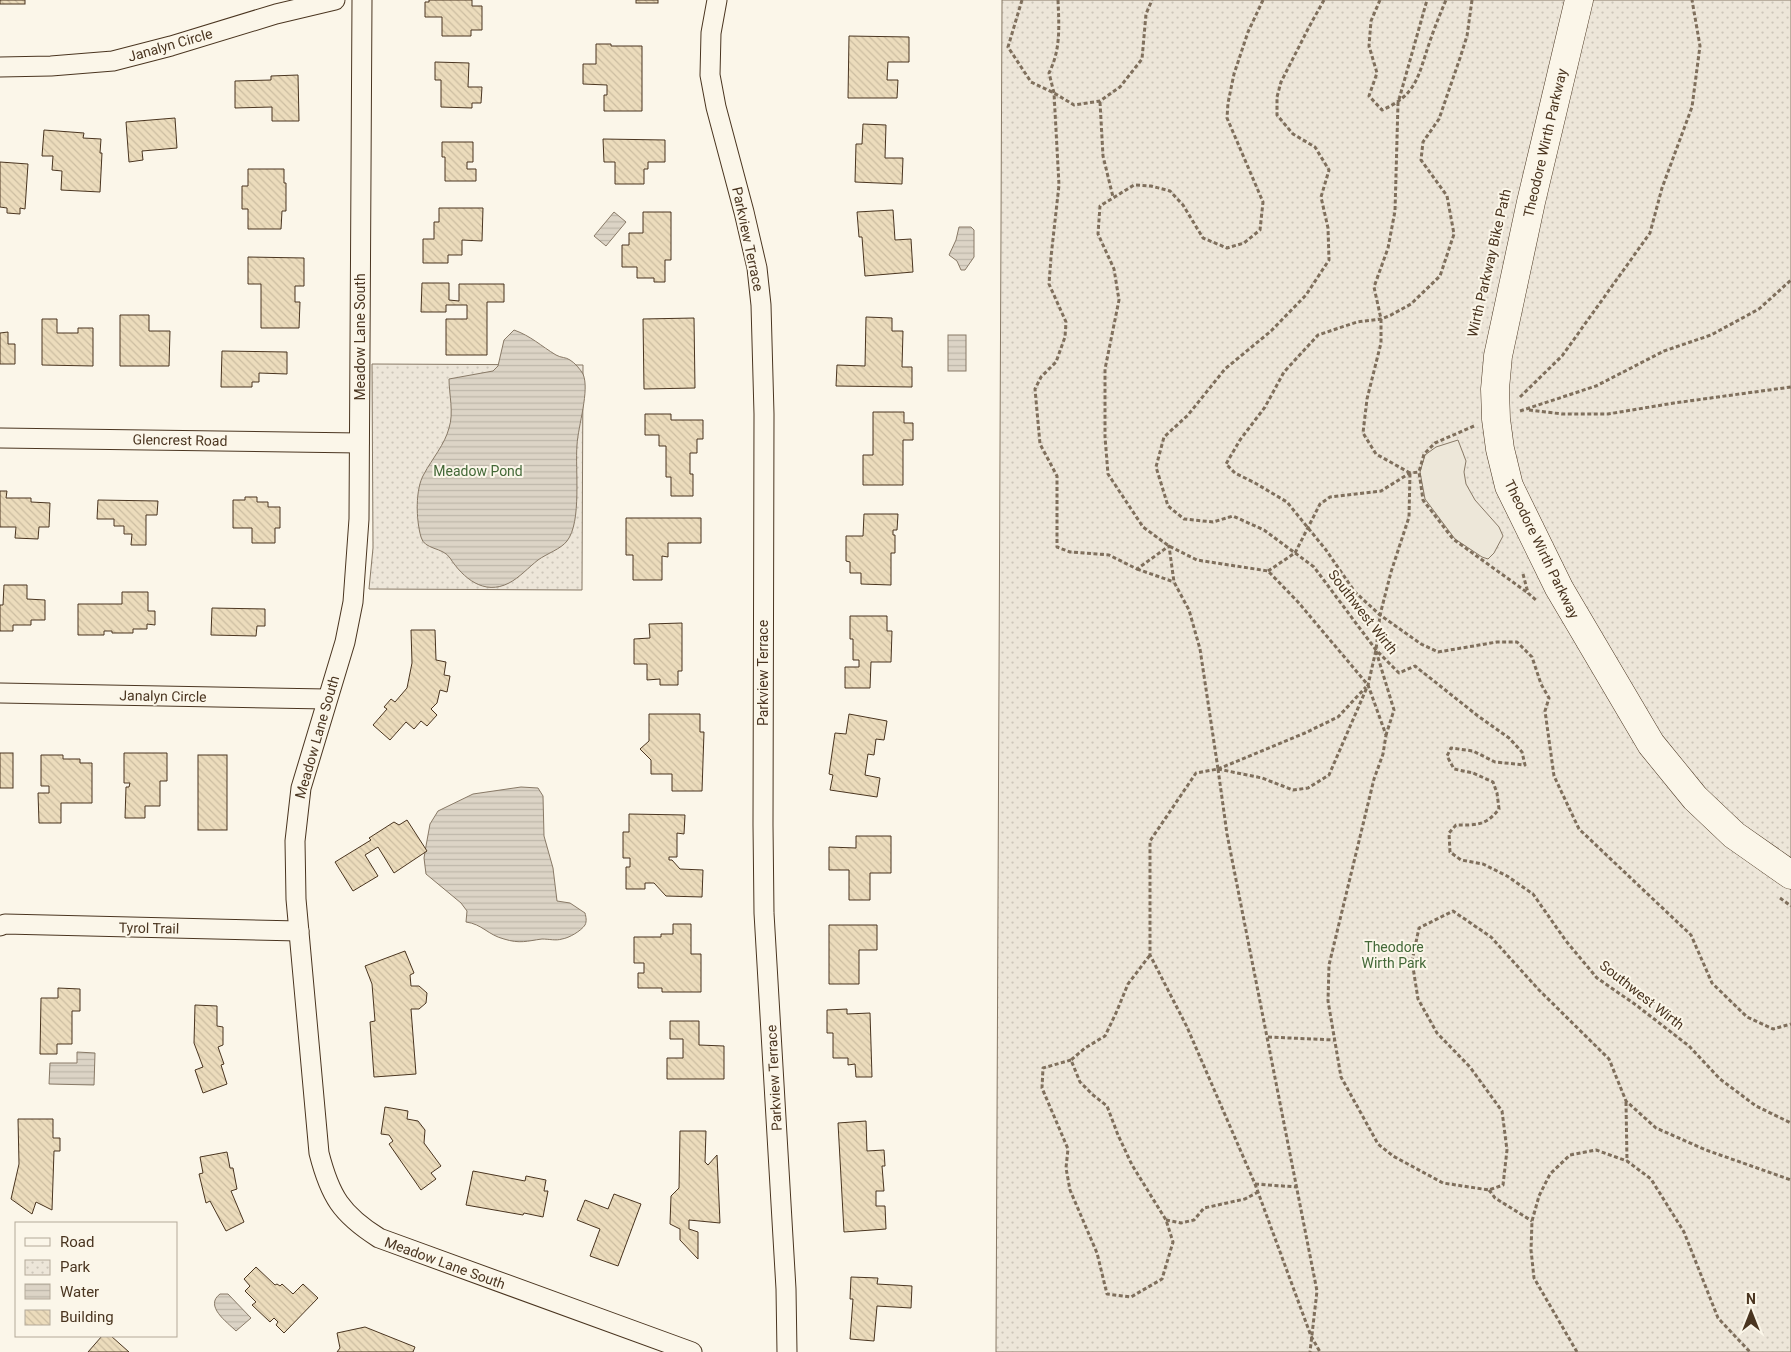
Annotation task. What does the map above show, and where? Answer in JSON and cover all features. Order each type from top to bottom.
[{"type":"street","name":"Janalyn Circle","points":[[0,67],[51,66],[113,61],[171,46],[276,14],[336,0]]},
{"type":"street","name":"Meadow Lane South","points":[[362,0],[359,519],[353,602],[345,642],[301,788],[297,814],[294,867],[319,1153],[330,1188],[343,1211],[358,1225],[379,1238],[692,1352]]},
{"type":"street","name":"Parkview Terrace","points":[[717,0],[710,33],[710,75],[716,107],[757,268],[761,305],[764,396],[764,913],[786,1289],[787,1352]]},
{"type":"street","name":"Theodore Wirth Parkway","points":[[1578,0],[1531,202],[1498,356],[1495,389],[1483,426],[1500,449],[1509,486],[1559,588],[1651,744],[1694,798],[1734,835],[1784,886]]},
{"type":"street","name":"Glencrest Road","points":[[0,438],[359,443]]},
{"type":"street","name":"Janalyn Circle","points":[[0,693],[327,699]]},
{"type":"street","name":"Tyrol Trail","points":[[0,926],[15,924],[299,931]]},
{"type":"path","points":[[1022,0],[1008,48],[1031,82],[1074,105],[1100,102],[1120,87],[1142,59],[1146,14],[1152,0]]},
{"type":"path","points":[[1058,0],[1060,40],[1055,61],[1049,73],[1054,93],[1059,185],[1050,284],[1066,322],[1065,337],[1056,362],[1042,377],[1036,389],[1040,444],[1057,476],[1057,547],[1070,552],[1109,555],[1137,570],[1174,582]]},
{"type":"path","points":[[1264,0],[1248,32],[1234,74],[1227,118],[1263,202],[1260,230],[1244,244],[1227,248],[1203,238],[1183,205],[1170,191],[1151,186],[1134,185],[1100,206],[1098,234],[1114,269],[1119,300],[1105,369],[1105,437],[1108,474],[1143,527],[1169,546],[1197,560],[1268,570],[1298,602],[1368,685],[1386,735]]},
{"type":"path","name":"Southwest Wirth","points":[[1324,0],[1281,82],[1277,97],[1277,115],[1293,134],[1316,147],[1329,170],[1321,197],[1328,228],[1329,260],[1306,295],[1271,331],[1225,369],[1188,415],[1164,437],[1156,467],[1168,506],[1184,519],[1213,522],[1234,516],[1264,530],[1314,567],[1376,650],[1400,673],[1415,666],[1508,738],[1522,752],[1525,766],[1495,762],[1473,751],[1451,748],[1447,756],[1454,769],[1473,773],[1493,782],[1498,793],[1500,809],[1487,822],[1475,825],[1456,825],[1449,833],[1450,852],[1461,860],[1483,864],[1506,876],[1533,894],[1566,941],[1597,978],[1689,1046],[1720,1079],[1756,1106],[1791,1123]]},
{"type":"path","points":[[1380,0],[1371,21],[1369,46],[1377,72],[1369,96],[1382,110],[1398,103],[1418,79],[1429,43],[1446,0]]},
{"type":"path","points":[[1410,473],[1376,454],[1363,433],[1367,399],[1381,343],[1381,319],[1374,287],[1388,248],[1395,211],[1398,103],[1427,0]]},
{"type":"path","name":"Southwest Wirth","points":[[1472,0],[1467,36],[1439,119],[1422,142],[1421,160],[1447,196],[1454,234],[1440,276],[1412,304],[1391,315],[1381,319],[1357,322],[1318,335],[1284,372],[1265,407],[1240,440],[1226,464],[1235,473],[1287,502],[1308,527],[1355,592],[1380,615],[1420,644],[1438,652],[1497,642],[1516,642],[1532,657],[1541,684],[1549,698],[1545,711],[1554,776],[1579,829],[1691,935],[1712,983],[1747,1017],[1772,1029],[1791,1024]]},
{"type":"path","points":[[1483,426],[1562,356],[1650,232],[1662,188],[1692,107],[1700,46],[1692,0]]},
{"type":"path","points":[[1100,102],[1103,156],[1113,197]]},
{"type":"path","points":[[1543,606],[1453,540],[1423,500],[1418,472],[1424,454],[1435,443],[1596,386],[1664,351],[1711,335],[1759,309],[1791,281]]},
{"type":"path","points":[[1526,410],[1562,414],[1608,414],[1791,387]]},
{"type":"path","points":[[1268,570],[1295,552],[1320,504],[1330,497],[1381,491],[1410,473],[1418,472]]},
{"type":"path","points":[[1218,769],[1262,778],[1293,790],[1308,788],[1328,775],[1368,685],[1376,650],[1380,615],[1391,572],[1409,517],[1410,473]]},
{"type":"path","points":[[1137,570],[1169,546]]},
{"type":"path","points":[[1169,546],[1174,582],[1189,610],[1200,649],[1228,834],[1317,1291],[1310,1352]]},
{"type":"path","points":[[1522,568],[1528,594]]},
{"type":"path","points":[[1376,650],[1394,710],[1386,735],[1383,754],[1374,778],[1329,965],[1328,1001],[1341,1077],[1378,1144],[1393,1156],[1443,1183],[1489,1190],[1503,1185],[1506,1150],[1502,1111],[1470,1067],[1437,1033],[1418,999],[1412,961],[1419,928],[1453,911],[1492,937],[1538,989],[1608,1059],[1626,1101],[1627,1161]]},
{"type":"path","points":[[1320,1352],[1311,1336],[1255,1184],[1187,1027],[1150,955],[1150,841],[1196,773],[1218,769],[1338,718],[1368,685]]},
{"type":"path","points":[[1784,886],[1791,906]]},
{"type":"path","points":[[1070,1060],[1080,1082],[1107,1106],[1132,1165],[1166,1220],[1173,1242],[1162,1279],[1131,1297],[1107,1294],[1097,1253],[1070,1190],[1066,1168],[1068,1149],[1042,1088],[1043,1068],[1070,1060],[1105,1036],[1128,984],[1150,955]]},
{"type":"path","points":[[1268,1037],[1334,1040]]},
{"type":"path","points":[[1626,1101],[1656,1128],[1706,1150],[1791,1180]]},
{"type":"path","points":[[1577,1352],[1534,1278],[1531,1250],[1532,1222],[1539,1196],[1550,1174],[1570,1155],[1596,1150],[1627,1161],[1651,1179],[1684,1232],[1718,1318],[1750,1352]]},
{"type":"path","points":[[1255,1184],[1297,1187]]},
{"type":"path","points":[[1489,1190],[1495,1198],[1532,1222]]},
{"type":"path","points":[[1166,1220],[1181,1222],[1194,1220],[1204,1208],[1245,1199],[1258,1192]]},
{"type":"green space","name":"Theodore Wirth Park","points":[[1002,0],[1791,0],[1791,1352],[996,1352]]},
{"type":"green space","name":"Meadow Pond","points":[[372,364],[583,365],[582,590],[369,589],[373,548]]},
{"type":"shaded area","points":[[1458,440],[1466,461],[1464,472],[1466,484],[1475,500],[1499,527],[1503,536],[1494,553],[1488,559],[1455,539],[1425,499],[1420,472],[1425,455],[1436,447]]},
{"type":"water","points":[[614,212],[626,222],[606,246],[594,236]]},
{"type":"water","points":[[959,227],[971,227],[974,230],[974,257],[965,270],[961,270],[957,261],[949,255],[956,240]]},
{"type":"water","name":"Meadow Pond","points":[[514,330],[531,338],[556,355],[567,358],[583,374],[585,389],[577,445],[575,521],[572,532],[564,544],[538,560],[513,581],[491,587],[475,583],[461,572],[447,554],[423,541],[418,522],[417,505],[421,480],[449,428],[451,410],[449,379],[493,371],[498,366],[504,340]]},
{"type":"water","points":[[948,335],[966,335],[966,371],[948,371]]},
{"type":"water","points":[[521,787],[538,788],[543,796],[544,836],[553,868],[557,901],[570,903],[585,913],[585,925],[578,932],[565,938],[519,942],[498,937],[472,923],[466,922],[467,911],[461,903],[426,874],[424,858],[430,824],[438,811],[473,794]]},
{"type":"water","points":[[77,1052],[95,1053],[94,1085],[49,1084],[50,1063],[77,1063]]},
{"type":"water","points":[[220,1294],[228,1294],[251,1318],[236,1331],[223,1319],[216,1309],[214,1304]]},
{"type":"building","points":[[0,0],[25,0],[25,4],[0,4]]},
{"type":"building","points":[[429,0],[472,0],[472,6],[482,6],[482,30],[471,30],[471,36],[442,36],[442,17],[425,17],[425,2],[429,2]]},
{"type":"building","points":[[636,0],[658,0],[658,3],[636,3]]},
{"type":"building","points":[[849,36],[909,37],[909,62],[888,62],[887,80],[898,80],[897,98],[848,98]]},
{"type":"building","points":[[596,44],[642,46],[642,111],[604,111],[604,95],[607,95],[607,85],[583,84],[583,64],[596,64]]},
{"type":"building","points":[[435,62],[469,63],[468,87],[482,87],[481,103],[472,103],[472,108],[441,107],[441,80],[435,80]]},
{"type":"building","points":[[298,75],[299,121],[272,121],[272,107],[235,108],[235,81],[271,80],[271,76]]},
{"type":"building","points":[[175,118],[177,148],[142,151],[143,160],[129,162],[126,122]]},
{"type":"building","points":[[863,124],[886,125],[885,158],[903,158],[902,184],[855,182],[856,144],[862,144]]},
{"type":"building","points":[[44,130],[84,133],[83,138],[101,139],[100,192],[61,190],[62,171],[52,170],[53,156],[42,156]]},
{"type":"building","points":[[603,139],[665,140],[665,162],[648,162],[648,169],[644,169],[644,184],[615,184],[615,162],[604,162]]},
{"type":"building","points":[[442,142],[473,142],[473,162],[467,162],[467,169],[476,169],[476,181],[445,181],[445,157],[442,157]]},
{"type":"building","points":[[0,162],[28,164],[25,209],[20,208],[20,214],[7,213],[7,208],[0,207]]},
{"type":"building","points":[[248,169],[284,169],[286,211],[282,211],[281,229],[248,229],[248,209],[242,209],[242,186],[248,186]]},
{"type":"building","points":[[439,208],[483,208],[482,241],[462,240],[462,255],[448,255],[448,263],[423,263],[423,239],[434,239],[434,222],[439,222]]},
{"type":"building","points":[[893,210],[895,240],[911,239],[913,272],[865,276],[862,237],[859,237],[857,212]]},
{"type":"building","points":[[643,212],[671,212],[671,260],[665,260],[665,282],[654,282],[654,278],[637,278],[637,267],[622,267],[622,245],[629,245],[629,233],[643,233]]},
{"type":"building","points":[[248,257],[304,258],[304,286],[295,286],[295,302],[300,302],[299,328],[261,328],[261,284],[248,284]]},
{"type":"building","points":[[422,283],[449,283],[449,300],[459,301],[459,284],[504,284],[504,302],[487,302],[487,355],[446,355],[446,319],[467,319],[467,305],[446,305],[446,312],[421,312]]},
{"type":"building","points":[[120,315],[149,315],[149,331],[170,331],[169,366],[120,366]]},
{"type":"building","points":[[866,317],[892,318],[892,331],[903,331],[902,367],[912,367],[912,387],[836,386],[837,365],[865,366]]},
{"type":"building","points":[[694,318],[695,388],[644,389],[643,319]]},
{"type":"building","points":[[42,319],[57,319],[57,333],[78,333],[78,328],[93,328],[93,366],[42,365]]},
{"type":"building","points":[[8,332],[8,344],[15,344],[15,364],[0,364],[0,333]]},
{"type":"building","points":[[222,351],[287,352],[287,374],[259,373],[259,382],[252,382],[252,387],[221,387]]},
{"type":"building","points":[[873,412],[904,412],[904,423],[913,423],[913,440],[903,440],[903,485],[863,485],[863,455],[873,455]]},
{"type":"building","points":[[645,414],[671,414],[671,420],[703,420],[703,439],[697,439],[697,453],[690,453],[690,474],[693,474],[693,496],[671,496],[671,477],[666,477],[666,446],[659,446],[659,435],[645,435]]},
{"type":"building","points":[[0,491],[7,491],[6,498],[31,498],[31,502],[50,503],[49,527],[39,527],[38,539],[15,538],[16,527],[0,527]]},
{"type":"building","points":[[245,497],[257,497],[257,502],[268,502],[268,507],[280,507],[280,528],[275,528],[275,543],[252,543],[252,528],[233,528],[233,500],[245,500]]},
{"type":"building","points":[[98,500],[158,501],[157,515],[146,515],[146,545],[131,545],[132,534],[124,534],[124,526],[114,526],[114,519],[97,519]]},
{"type":"building","points":[[864,514],[898,514],[897,530],[893,530],[893,535],[895,535],[895,553],[891,553],[891,585],[861,584],[861,573],[850,573],[850,562],[846,561],[846,536],[863,536]]},
{"type":"building","points":[[626,518],[701,518],[701,543],[668,543],[668,557],[662,556],[662,580],[633,580],[633,555],[626,555]]},
{"type":"building","points":[[4,585],[27,585],[27,599],[45,600],[45,620],[31,620],[31,625],[13,625],[13,631],[0,631],[0,605],[3,605]]},
{"type":"building","points":[[122,592],[148,592],[148,611],[155,611],[155,625],[147,624],[147,629],[133,629],[133,633],[104,631],[104,635],[78,635],[78,604],[122,604]]},
{"type":"building","points":[[212,608],[265,609],[265,626],[257,626],[256,636],[211,635]]},
{"type":"building","points":[[850,616],[887,616],[887,631],[892,631],[891,662],[871,662],[870,688],[845,688],[845,667],[859,667],[859,660],[853,660],[853,639],[850,639]]},
{"type":"building","points":[[682,623],[682,671],[678,671],[678,685],[660,685],[660,679],[647,680],[647,664],[634,664],[634,639],[650,638],[649,624]]},
{"type":"building","points":[[411,630],[435,630],[436,660],[446,662],[444,675],[450,676],[447,692],[440,690],[437,703],[431,709],[437,715],[427,726],[421,721],[414,729],[406,722],[390,740],[373,725],[387,709],[384,707],[391,699],[395,702],[407,688],[412,663]]},
{"type":"building","points":[[649,714],[700,714],[700,732],[704,732],[702,791],[672,791],[672,774],[651,774],[651,760],[640,749],[649,741]]},
{"type":"building","points":[[849,714],[887,721],[884,740],[876,739],[874,755],[868,754],[865,775],[880,778],[877,797],[830,790],[833,775],[829,774],[835,733],[846,734]]},
{"type":"building","points":[[0,753],[13,753],[13,788],[0,788]]},
{"type":"building","points":[[124,753],[167,753],[167,781],[160,781],[160,806],[145,806],[145,818],[125,818],[126,787],[129,787],[130,783],[124,783]]},
{"type":"building","points":[[41,755],[63,755],[63,759],[80,759],[80,763],[92,763],[92,803],[61,803],[61,823],[39,823],[38,793],[49,793],[49,786],[41,786]]},
{"type":"building","points":[[198,755],[227,755],[227,830],[198,830]]},
{"type":"building","points":[[629,814],[685,815],[684,834],[677,833],[677,857],[669,857],[669,860],[672,860],[680,869],[703,870],[702,897],[666,896],[654,883],[645,883],[645,889],[626,889],[626,867],[630,867],[630,858],[623,858],[623,832],[629,832]]},
{"type":"building","points":[[407,820],[427,851],[394,873],[378,847],[365,855],[378,876],[353,891],[335,862],[371,840],[369,838],[394,822],[399,825]]},
{"type":"building","points":[[856,836],[891,836],[891,873],[870,873],[870,900],[849,900],[849,870],[829,870],[829,847],[856,848]]},
{"type":"building","points":[[673,924],[691,924],[691,954],[701,954],[701,992],[662,992],[662,988],[638,988],[638,973],[644,973],[644,963],[634,963],[634,937],[661,937],[661,934],[673,934]]},
{"type":"building","points":[[829,925],[877,925],[877,950],[859,950],[859,984],[829,984]]},
{"type":"building","points":[[405,951],[414,973],[410,975],[411,986],[419,986],[427,993],[426,1003],[419,1009],[411,1009],[416,1074],[374,1077],[370,1022],[375,1021],[372,984],[365,966]]},
{"type":"building","points":[[58,988],[80,989],[80,1011],[72,1011],[72,1044],[57,1044],[57,1054],[40,1054],[41,998],[58,998]]},
{"type":"building","points":[[195,1005],[217,1006],[217,1026],[223,1027],[223,1045],[218,1047],[224,1064],[221,1065],[227,1084],[203,1093],[195,1070],[203,1067],[194,1043]]},
{"type":"building","points":[[847,1009],[847,1014],[870,1013],[872,1077],[856,1077],[855,1064],[848,1065],[848,1058],[833,1058],[833,1033],[827,1033],[827,1010]]},
{"type":"building","points":[[670,1021],[699,1021],[699,1045],[724,1046],[724,1079],[667,1079],[667,1058],[683,1058],[683,1039],[670,1039]]},
{"type":"building","points":[[385,1107],[408,1111],[407,1119],[418,1121],[425,1130],[424,1143],[441,1166],[431,1173],[436,1179],[421,1190],[389,1144],[393,1141],[389,1135],[381,1134]]},
{"type":"building","points":[[18,1119],[53,1119],[53,1138],[60,1138],[60,1151],[54,1151],[52,1210],[36,1202],[32,1214],[11,1199],[19,1164]]},
{"type":"building","points":[[866,1121],[867,1151],[884,1150],[885,1166],[882,1166],[884,1191],[876,1191],[876,1206],[885,1206],[886,1229],[844,1232],[838,1123]]},
{"type":"building","points":[[680,1131],[706,1131],[705,1162],[708,1165],[717,1155],[720,1223],[689,1220],[689,1229],[698,1232],[698,1259],[680,1240],[680,1229],[670,1224],[671,1196],[679,1188]]},
{"type":"building","points":[[227,1152],[230,1168],[233,1168],[237,1189],[231,1191],[244,1222],[226,1231],[210,1201],[206,1203],[199,1174],[203,1173],[200,1157]]},
{"type":"building","points":[[473,1171],[525,1181],[526,1176],[546,1180],[544,1191],[548,1191],[543,1217],[466,1205]]},
{"type":"building","points":[[614,1194],[641,1204],[618,1266],[590,1256],[600,1229],[577,1220],[585,1200],[608,1209]]},
{"type":"building","points":[[256,1267],[275,1285],[280,1286],[282,1284],[293,1294],[303,1284],[318,1298],[284,1333],[276,1325],[278,1322],[274,1318],[270,1322],[252,1305],[256,1302],[245,1291],[250,1286],[244,1279]]},
{"type":"building","points":[[851,1277],[878,1278],[877,1284],[912,1286],[911,1308],[877,1306],[874,1341],[850,1339],[853,1299],[850,1299]]},
{"type":"building","points":[[365,1327],[415,1347],[413,1352],[337,1352],[340,1348],[337,1333]]},
{"type":"building","points":[[101,1337],[112,1337],[129,1352],[88,1352]]}]
